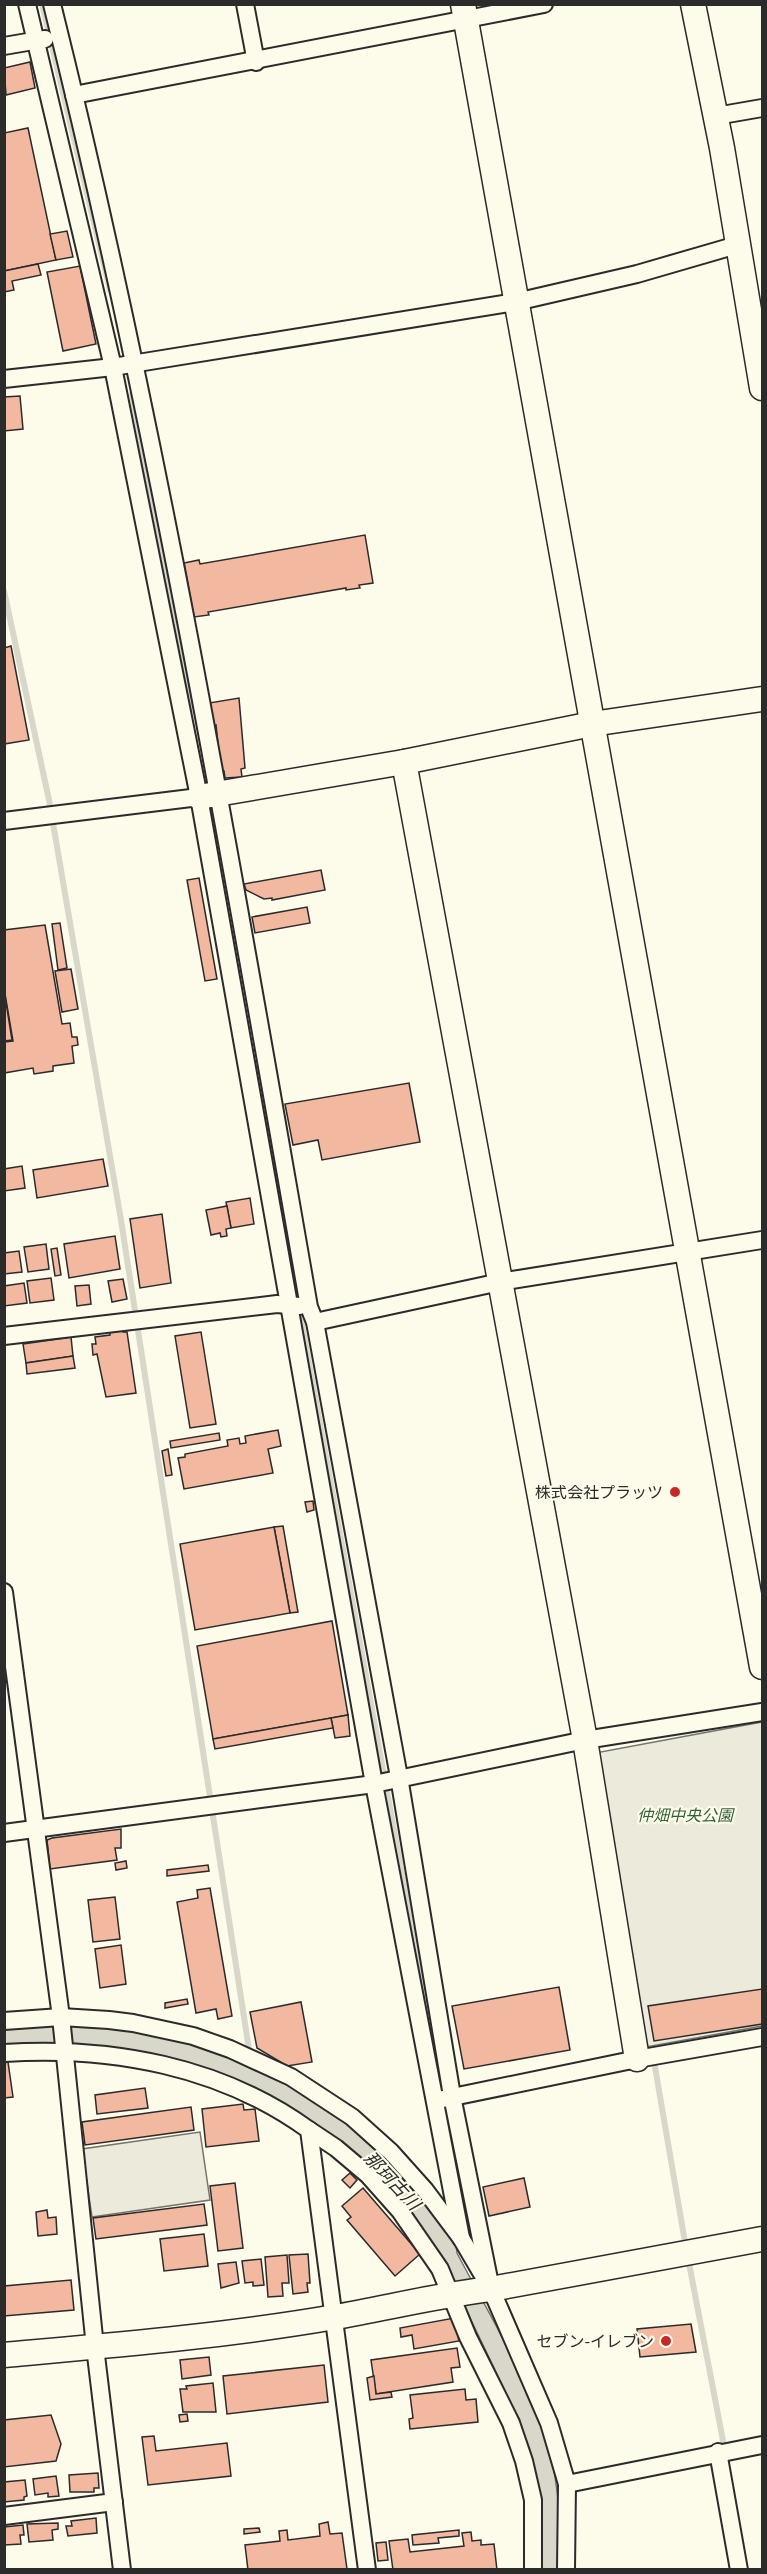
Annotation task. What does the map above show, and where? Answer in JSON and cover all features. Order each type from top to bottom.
[{"type":"street","points":[[27,4],[113,367],[209,795],[312,1314],[399,1777],[452,2096],[491,2289]]},
{"type":"street","points":[[52,4],[135,364],[209,795],[290,1305],[374,1784],[461,2238]]},
{"type":"street","points":[[245,4],[256,62]]},
{"type":"street","points":[[74,95],[256,62],[464,12],[544,4]]},
{"type":"street","points":[[693,4],[716,116],[737,245],[759,345],[762,388]]},
{"type":"street","points":[[464,12],[762,1667]]},
{"type":"street","points":[[4,46],[60,37]]},
{"type":"street","points":[[716,116],[762,108]]},
{"type":"street","points":[[4,379],[135,364],[516,302],[636,274],[737,245]]},
{"type":"street","points":[[4,821],[209,795],[404,762],[592,724],[762,699]]},
{"type":"street","points":[[404,762],[585,1740],[637,2059]]},
{"type":"street","points":[[4,1336],[277,1304],[290,1305],[312,1314],[762,1240]]},
{"type":"street","points":[[4,1592],[61,2017],[95,2347],[122,2570]]},
{"type":"street","points":[[4,1833],[374,1784],[585,1740],[762,1712]]},
{"type":"street","points":[[4,2021],[61,2017],[133,2023],[193,2036],[230,2049],[291,2077],[352,2117],[391,2152],[425,2190],[461,2238],[491,2289],[549,2424],[567,2484],[566,2570]]},
{"type":"street","points":[[435,2102],[452,2096],[637,2059],[762,2037]]},
{"type":"street","points":[[4,2053],[63,2051],[105,2054],[157,2062],[185,2070],[248,2095],[309,2130],[336,2148],[368,2175],[400,2211],[440,2269],[449,2294],[511,2423],[524,2461],[533,2500],[533,2570]]},
{"type":"street","points":[[309,2130],[367,2570]]},
{"type":"street","points":[[4,2355],[207,2336],[334,2317],[449,2294],[491,2289],[762,2239]]},
{"type":"street","points":[[567,2484],[762,2445]]},
{"type":"street","points":[[718,2452],[740,2570]]},
{"type":"street","points":[[4,2516],[114,2502]]},
{"type":"green space","name":"仲畑中央公園","points":[[762,1722],[762,2026],[646,2047],[595,1753]]},
{"type":"shaded area","points":[[200,2132],[210,2200],[92,2217],[82,2149]]},
{"type":"water","name":"那珂古川","points":[[46,2023],[132,2027],[229,2055],[312,2096],[388,2154],[456,2244],[457,2253],[510,2353],[534,2405],[551,2456],[556,2484],[560,2527],[559,2569],[538,2569],[520,2425],[509,2399],[443,2262],[371,2172],[222,2077],[5,2049],[5,2026]]},
{"type":"building","points":[[30,62],[35,88],[6,95],[4,68]]},
{"type":"building","points":[[28,128],[56,260],[4,271],[4,133]]},
{"type":"building","points":[[67,231],[73,257],[56,260],[50,234]]},
{"type":"building","points":[[38,264],[41,275],[12,281],[14,290],[4,292],[4,271]]},
{"type":"building","points":[[80,266],[96,344],[63,351],[47,272]]},
{"type":"building","points":[[20,396],[23,429],[4,431],[4,397]]},
{"type":"building","points":[[365,535],[373,583],[359,585],[360,588],[346,590],[346,588],[208,612],[209,615],[194,617],[184,563],[199,560],[200,564]]},
{"type":"building","points":[[11,646],[29,740],[4,744],[4,648]]},
{"type":"building","points":[[239,698],[245,768],[241,769],[242,777],[225,778],[224,771],[221,771],[216,725],[212,726],[209,703]]},
{"type":"building","points":[[321,870],[325,890],[272,900],[272,898],[264,899],[246,890],[244,884]]},
{"type":"building","points":[[199,878],[217,979],[205,981],[187,880]]},
{"type":"building","points":[[307,907],[310,923],[255,933],[252,917]]},
{"type":"building","points":[[60,923],[67,968],[58,970],[52,924]]},
{"type":"building","points":[[45,925],[62,1024],[70,1023],[72,1037],[77,1037],[78,1045],[72,1046],[74,1063],[53,1066],[53,1071],[34,1074],[33,1068],[4,1073],[4,1042],[13,1041],[4,988],[4,930]]},
{"type":"building","points":[[71,969],[78,1009],[62,1012],[55,971]]},
{"type":"building","points":[[4,990],[12,1040],[4,1041]]},
{"type":"building","points":[[409,1083],[420,1142],[322,1160],[318,1140],[293,1145],[285,1104]]},
{"type":"building","points":[[103,1159],[108,1186],[37,1198],[33,1170]]},
{"type":"building","points":[[22,1166],[25,1188],[4,1191],[4,1169]]},
{"type":"building","points":[[250,1198],[254,1224],[231,1228],[226,1202]]},
{"type":"building","points":[[227,1206],[231,1228],[226,1229],[227,1236],[221,1237],[220,1233],[211,1235],[206,1210]]},
{"type":"building","points":[[162,1214],[171,1283],[140,1288],[130,1219]]},
{"type":"building","points":[[115,1236],[120,1269],[69,1278],[64,1244]]},
{"type":"building","points":[[46,1244],[49,1269],[28,1272],[24,1247]]},
{"type":"building","points":[[57,1248],[61,1275],[55,1276],[51,1249]]},
{"type":"building","points":[[19,1251],[22,1272],[4,1274],[4,1253]]},
{"type":"building","points":[[51,1278],[54,1300],[30,1303],[27,1281]]},
{"type":"building","points":[[123,1279],[127,1299],[112,1302],[108,1281]]},
{"type":"building","points":[[24,1283],[27,1303],[4,1306],[4,1286]]},
{"type":"building","points":[[89,1285],[91,1304],[77,1306],[75,1286]]},
{"type":"building","points":[[122,1329],[123,1332],[127,1332],[136,1393],[106,1397],[97,1354],[93,1355],[92,1344],[96,1344],[95,1337],[110,1335],[110,1331]]},
{"type":"building","points":[[201,1332],[216,1424],[190,1428],[175,1336]]},
{"type":"building","points":[[71,1337],[73,1356],[26,1363],[23,1344]]},
{"type":"building","points":[[73,1356],[75,1368],[27,1374],[26,1363]]},
{"type":"building","points":[[278,1430],[281,1446],[268,1449],[273,1473],[184,1489],[178,1458],[185,1457],[185,1454],[228,1446],[227,1440],[239,1438],[240,1444],[246,1443],[245,1436]]},
{"type":"building","points":[[219,1433],[220,1440],[171,1448],[170,1441]]},
{"type":"building","points":[[168,1449],[172,1475],[166,1476],[162,1451]]},
{"type":"building","points":[[313,1501],[314,1510],[307,1512],[305,1502]]},
{"type":"building","points":[[283,1526],[298,1612],[290,1613],[274,1527]]},
{"type":"building","points":[[274,1527],[290,1613],[195,1630],[180,1544]]},
{"type":"building","points":[[332,1621],[348,1715],[213,1739],[197,1646]]},
{"type":"building","points":[[348,1715],[350,1736],[335,1738],[331,1718]]},
{"type":"building","points":[[331,1718],[333,1728],[215,1749],[213,1739]]},
{"type":"building","points":[[121,1829],[121,1848],[115,1848],[117,1860],[50,1869],[47,1840]]},
{"type":"building","points":[[126,1861],[127,1868],[116,1870],[115,1863]]},
{"type":"building","points":[[208,1865],[209,1871],[167,1876],[167,1870]]},
{"type":"building","points":[[210,1888],[232,2016],[218,2019],[216,2009],[196,2013],[177,1902],[198,1898],[197,1890]]},
{"type":"building","points":[[115,1897],[120,1939],[93,1942],[88,1900]]},
{"type":"building","points":[[121,1945],[126,1984],[100,1988],[95,1949]]},
{"type":"building","points":[[559,1987],[570,2050],[464,2069],[452,2006]]},
{"type":"building","points":[[762,1989],[762,2024],[654,2041],[648,2006]]},
{"type":"building","points":[[187,1999],[188,2004],[165,2008],[165,2003]]},
{"type":"building","points":[[301,2002],[312,2062],[287,2066],[257,2048],[250,2012]]},
{"type":"building","points":[[8,2062],[13,2097],[4,2098],[4,2063]]},
{"type":"building","points":[[145,2088],[148,2108],[97,2114],[95,2095]]},
{"type":"building","points":[[243,2104],[244,2110],[255,2109],[259,2141],[206,2147],[202,2109]]},
{"type":"building","points":[[191,2107],[194,2130],[85,2145],[82,2122]]},
{"type":"building","points":[[350,2173],[357,2180],[350,2188],[342,2180]]},
{"type":"building","points":[[524,2178],[530,2207],[489,2216],[483,2187]]},
{"type":"building","points":[[235,2183],[243,2248],[218,2251],[210,2186]]},
{"type":"building","points":[[363,2188],[420,2254],[395,2276],[347,2220],[351,2217],[342,2206]]},
{"type":"building","points":[[204,2204],[207,2225],[96,2239],[93,2218]]},
{"type":"building","points":[[47,2210],[48,2218],[56,2217],[57,2234],[38,2236],[36,2212]]},
{"type":"building","points":[[204,2234],[208,2266],[164,2271],[160,2239]]},
{"type":"building","points":[[308,2254],[310,2283],[307,2283],[308,2292],[293,2294],[289,2255]]},
{"type":"building","points":[[287,2255],[289,2283],[282,2283],[283,2296],[268,2297],[265,2257]]},
{"type":"building","points":[[261,2259],[264,2285],[253,2286],[253,2282],[245,2283],[242,2261]]},
{"type":"building","points":[[236,2262],[239,2283],[221,2288],[218,2264]]},
{"type":"building","points":[[71,2280],[74,2310],[4,2316],[4,2286]]},
{"type":"building","points":[[454,2318],[459,2341],[414,2349],[412,2335],[401,2337],[400,2328]]},
{"type":"building","name":"セブン-イレブン","points":[[691,2324],[696,2352],[640,2357],[637,2329]]},
{"type":"building","points":[[457,2348],[460,2367],[451,2368],[453,2382],[376,2394],[371,2360]]},
{"type":"building","points":[[209,2357],[211,2375],[182,2379],[180,2360]]},
{"type":"building","points":[[324,2365],[328,2402],[227,2414],[223,2376]]},
{"type":"building","points":[[374,2376],[376,2394],[391,2392],[392,2397],[370,2400],[367,2378]]},
{"type":"building","points":[[213,2383],[216,2412],[183,2412],[180,2389],[187,2389],[186,2386]]},
{"type":"building","points":[[465,2389],[466,2400],[476,2399],[478,2422],[410,2429],[409,2419],[413,2418],[410,2395]]},
{"type":"building","points":[[187,2414],[188,2421],[180,2422],[179,2415]]},
{"type":"building","points":[[51,2415],[61,2444],[56,2461],[4,2467],[4,2420]]},
{"type":"building","points":[[154,2436],[156,2451],[227,2443],[231,2476],[148,2485],[142,2437]]},
{"type":"building","points":[[98,2473],[99,2488],[94,2488],[94,2492],[70,2492],[69,2475]]},
{"type":"building","points":[[56,2476],[59,2496],[48,2497],[48,2493],[35,2495],[33,2479]]},
{"type":"building","points":[[25,2480],[27,2496],[24,2500],[4,2502],[4,2482]]},
{"type":"building","points":[[96,2518],[97,2533],[68,2536],[66,2526],[72,2526],[71,2521]]},
{"type":"building","points":[[328,2522],[330,2534],[342,2533],[347,2569],[248,2570],[245,2545],[280,2541],[279,2531],[287,2530],[288,2540],[320,2536],[319,2524]]},
{"type":"building","points":[[58,2523],[58,2529],[52,2530],[53,2540],[29,2542],[27,2524]]},
{"type":"building","points":[[23,2525],[24,2535],[20,2535],[21,2544],[4,2545],[4,2527]]},
{"type":"building","points":[[259,2528],[260,2532],[244,2534],[244,2529]]},
{"type":"building","points":[[459,2530],[459,2536],[438,2538],[439,2543],[413,2545],[412,2535]]},
{"type":"building","points":[[471,2532],[472,2541],[481,2540],[481,2545],[494,2544],[497,2570],[393,2570],[389,2541],[408,2539],[410,2552],[464,2546],[462,2533]]},
{"type":"building","points":[[386,2542],[388,2560],[378,2561],[376,2543]]},
{"type":"waterway","points":[[42,4],[110,290]]},
{"type":"waterway","points":[[132,394],[190,711]]},
{"type":"waterway","points":[[4,591],[49,800],[121,1220],[250,2056]]},
{"type":"waterway","points":[[255,1067],[453,2154]]},
{"type":"waterway","points":[[655,2067],[686,2248]]},
{"type":"waterway","points":[[688,2258],[725,2451]]},
{"type":"place","name":"株式会社プラッツ","points":[[675,1492]]},
{"type":"place","name":"セブン-イレブン","points":[[666,2341]]}]
